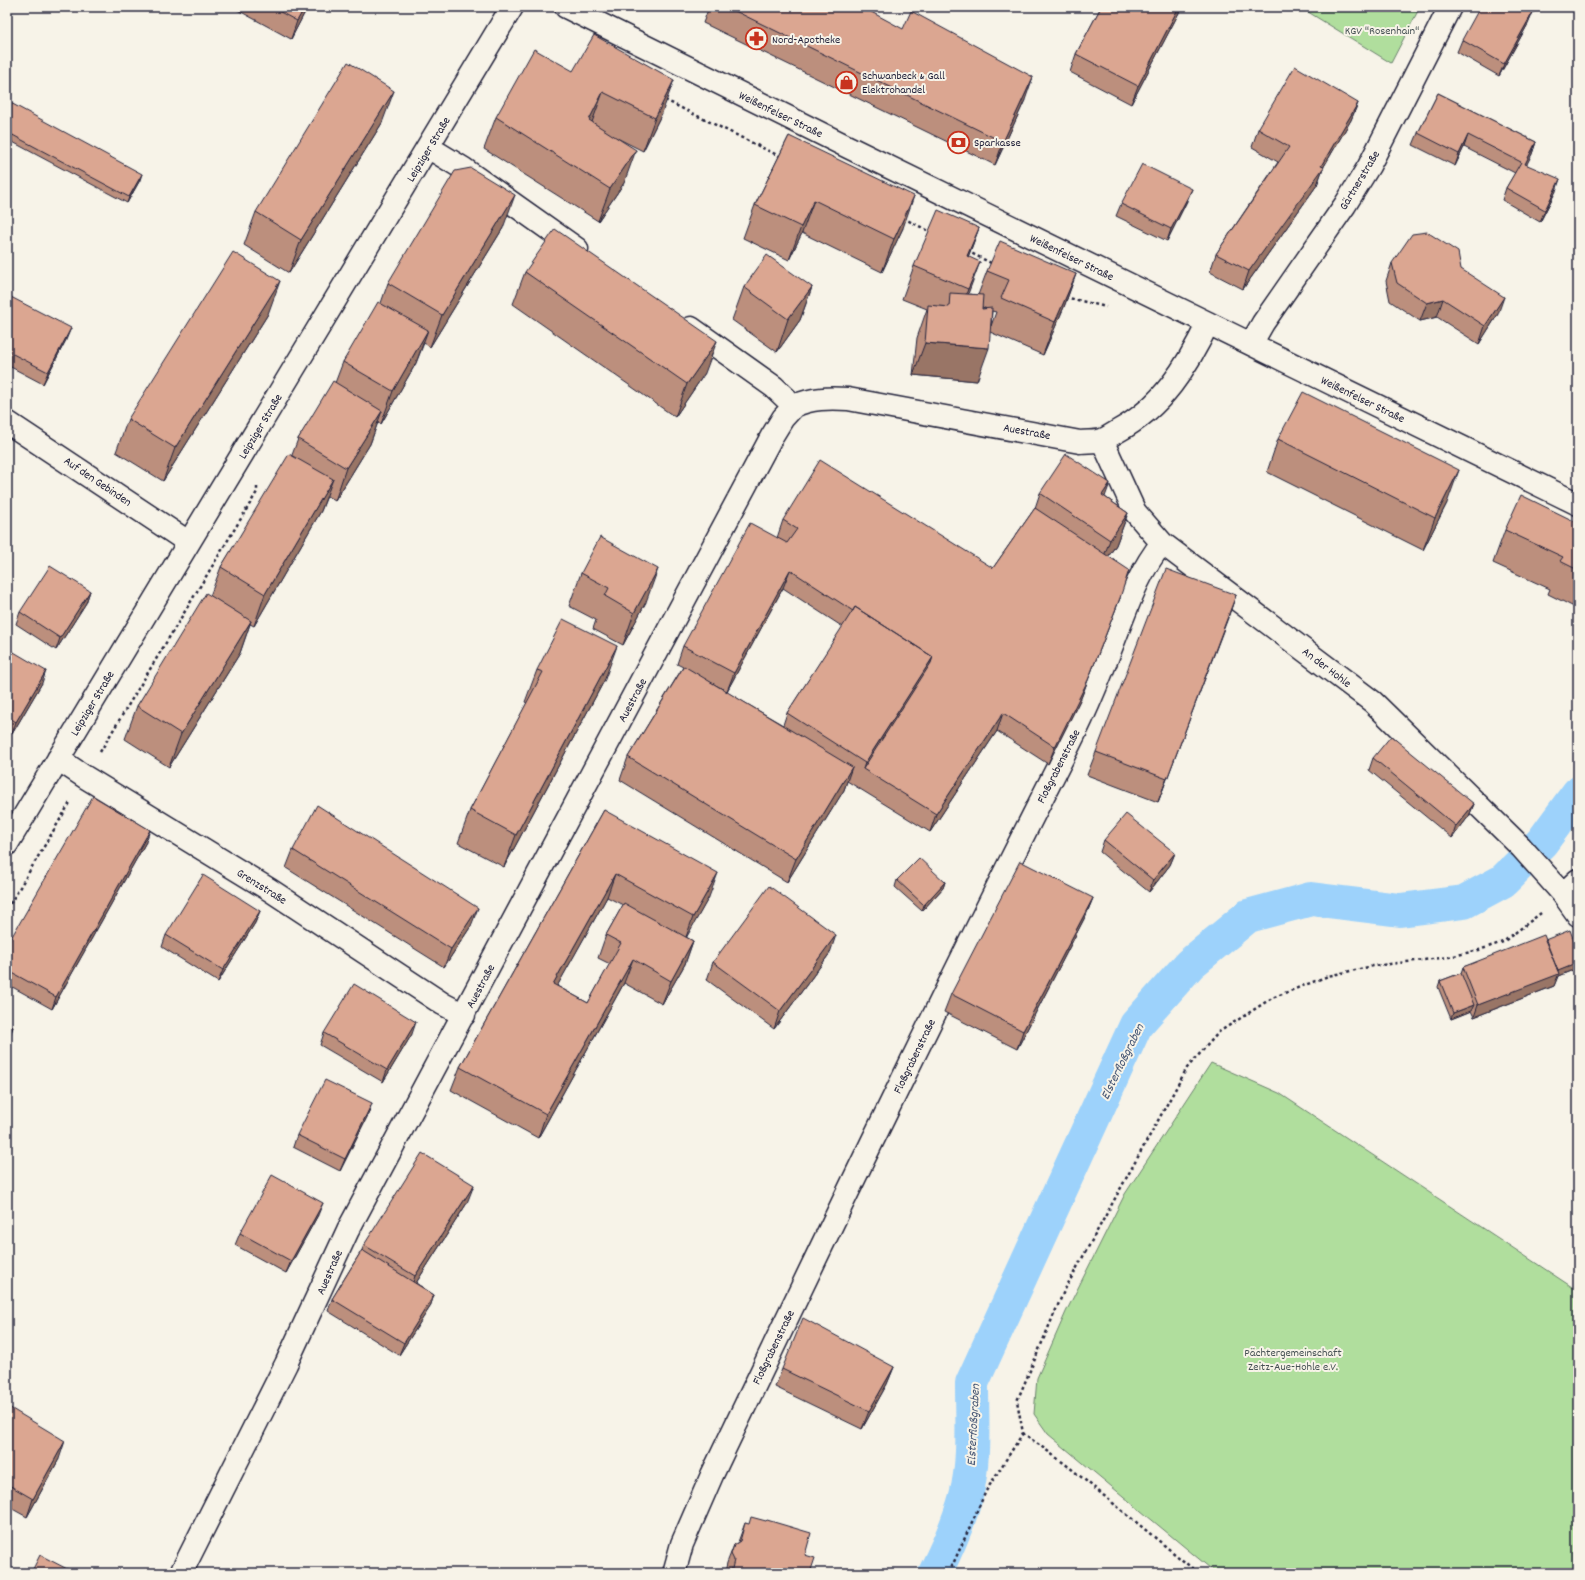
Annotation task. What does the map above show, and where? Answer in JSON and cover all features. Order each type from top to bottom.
[{"type":"street","name":"Leipziger Straße","points":[[7,844],[512,7]]},
{"type":"street","name":"Weißenfelser Straße","points":[[566,7],[1578,504]]},
{"type":"street","name":"Gärtnerstraße","points":[[1251,344],[1263,323],[1345,204],[1369,166],[1450,7]]},
{"type":"street","points":[[428,148],[464,169],[594,261]]},
{"type":"street","points":[[671,315],[774,387],[794,406]]},
{"type":"street","name":"Auestraße","points":[[181,1573],[300,1337],[348,1230],[772,436],[784,418],[794,406],[806,400],[822,398],[848,399],[1080,442],[1102,440],[1126,427],[1142,415],[1168,390],[1183,370],[1208,323]]},
{"type":"street","name":"Auf den Gebinden","points":[[7,422],[188,542]]},
{"type":"street","name":"An der Hohle","points":[[1102,440],[1135,512],[1162,543],[1373,702],[1544,871],[1571,887],[1578,915]]},
{"type":"street","name":"Floßgrabenstraße","points":[[674,1573],[691,1524],[712,1474],[980,920],[1074,736],[1090,702],[1138,578],[1150,558],[1162,543]]},
{"type":"street","name":"Grenzstraße","points":[[58,759],[270,890],[443,1004],[464,1015]]},
{"type":"path","points":[[660,98],[781,158]]},
{"type":"path","points":[[902,218],[936,235]]},
{"type":"path","points":[[964,249],[998,267]]},
{"type":"path","points":[[1060,296],[1110,308]]},
{"type":"path","points":[[7,909],[257,492],[256,484]]},
{"type":"path","points":[[949,1573],[986,1491],[1023,1433],[1017,1400],[1064,1291],[1187,1068],[1219,1032],[1272,998],[1328,976],[1373,966],[1449,957],[1479,950],[1503,942],[1528,925],[1571,887]]},
{"type":"path","points":[[1023,1433],[1069,1467],[1198,1573]]},
{"type":"green space","name":"KGV \"Rosenhain\"","points":[[1300,7],[1420,7],[1391,63]]},
{"type":"green space","name":"Pächtergemeinschaft Zeitz-Aue-Hohle e.V.","points":[[1211,1063],[1279,1093],[1578,1291],[1578,1573],[1216,1573],[1048,1434],[1034,1414],[1037,1378],[1066,1312],[1125,1194]]},
{"type":"building","points":[[271,7],[305,7],[297,21]]},
{"type":"building","points":[[727,7],[862,7],[903,29],[911,11],[1033,77],[1003,142]]},
{"type":"building","points":[[1101,7],[1179,7],[1138,86],[1076,54]]},
{"type":"building","points":[[1480,7],[1523,7],[1533,12],[1504,64],[1462,40]]},
{"type":"building","points":[[594,35],[674,80],[655,118],[603,92],[589,120],[636,150],[610,189],[496,117],[534,49],[573,71]]},
{"type":"building","points":[[348,62],[394,91],[301,240],[256,212]]},
{"type":"building","points":[[1295,66],[1358,103],[1321,166],[1324,167],[1249,271],[1216,254],[1289,147],[1258,129]]},
{"type":"building","points":[[1438,93],[1536,142],[1525,164],[1560,179],[1545,210],[1506,188],[1521,162],[1468,135],[1459,154],[1418,133]]},
{"type":"building","points":[[7,101],[142,174],[129,197],[7,132]]},
{"type":"building","points":[[789,136],[914,196],[894,239],[814,200],[801,227],[755,205]]},
{"type":"building","points":[[1142,164],[1192,189],[1171,229],[1121,204]]},
{"type":"building","points":[[471,168],[515,195],[442,315],[388,283],[455,171]]},
{"type":"building","points":[[938,210],[979,228],[967,256],[980,262],[968,289],[914,266]]},
{"type":"building","points":[[555,229],[717,341],[687,384],[525,272]]},
{"type":"building","points":[[1427,232],[1458,252],[1461,269],[1504,297],[1485,326],[1443,299],[1427,303],[1397,283],[1392,263],[1412,234]]},
{"type":"building","points":[[1000,241],[1076,274],[1055,322],[1001,298],[1009,280],[987,271]]},
{"type":"building","points":[[233,252],[280,281],[175,448],[128,419]]},
{"type":"building","points":[[767,255],[812,287],[788,319],[744,287]]},
{"type":"building","points":[[950,293],[983,295],[982,309],[992,308],[989,348],[925,343],[928,305],[949,307]]},
{"type":"building","points":[[7,295],[71,328],[48,372],[7,351]]},
{"type":"building","points":[[378,302],[428,330],[393,391],[343,362]]},
{"type":"building","points":[[333,381],[382,411],[346,468],[298,439]]},
{"type":"building","points":[[1303,392],[1459,470],[1435,518],[1278,439]]},
{"type":"building","points":[[289,454],[333,479],[265,594],[221,567]]},
{"type":"building","points":[[1066,454],[1110,483],[1102,495],[1128,513],[1110,540],[1040,493]]},
{"type":"building","points":[[820,460],[993,568],[1035,508],[1129,570],[1120,598],[1088,680],[1055,747],[1003,713],[936,814],[863,769],[931,663],[933,657],[855,607],[853,611],[790,570],[734,673],[683,646],[750,523],[787,543],[797,529],[783,520]]},
{"type":"building","points":[[1521,495],[1578,523],[1578,570],[1560,561],[1563,557],[1505,530]]},
{"type":"building","points":[[600,537],[658,569],[634,613],[605,596],[609,588],[581,573]]},
{"type":"building","points":[[50,566],[90,591],[60,638],[20,612]]},
{"type":"building","points":[[1166,569],[1236,595],[1167,779],[1096,752]]},
{"type":"building","points":[[206,593],[251,621],[181,734],[137,706]]},
{"type":"building","points":[[855,607],[933,657],[865,763],[787,713]]},
{"type":"building","points":[[563,619],[617,646],[516,835],[470,810],[543,672],[537,670]]},
{"type":"building","points":[[7,648],[46,671],[16,722],[7,716]]},
{"type":"building","points":[[684,666],[852,767],[796,859],[628,757]]},
{"type":"building","points":[[1391,736],[1474,804],[1456,826],[1373,758]]},
{"type":"building","points":[[93,796],[150,830],[56,997],[7,970],[7,945]]},
{"type":"building","points":[[317,805],[478,908],[451,949],[293,850]]},
{"type":"building","points":[[604,810],[718,873],[693,917],[615,874],[553,984],[588,1003],[621,943],[606,935],[624,903],[693,941],[671,981],[633,959],[546,1114],[460,1067]]},
{"type":"building","points":[[1126,814],[1175,853],[1153,880],[1104,840]]},
{"type":"building","points":[[919,858],[945,882],[924,905],[897,880]]},
{"type":"building","points":[[1020,861],[1093,898],[1023,1031],[951,994]]},
{"type":"building","points":[[203,875],[260,911],[223,970],[166,935]]},
{"type":"building","points":[[769,886],[836,935],[780,1011],[713,962]]},
{"type":"building","points":[[1570,930],[1578,952],[1578,963],[1558,971],[1545,940]]},
{"type":"building","points":[[1544,935],[1559,974],[1478,1005],[1463,967]]},
{"type":"building","points":[[1461,973],[1474,1005],[1453,1013],[1440,981]]},
{"type":"building","points":[[354,984],[416,1022],[387,1070],[324,1033]]},
{"type":"building","points":[[7,1023],[13,1027],[7,1037]]},
{"type":"building","points":[[325,1080],[372,1103],[345,1159],[297,1135]]},
{"type":"building","points":[[422,1153],[474,1185],[415,1276],[364,1245]]},
{"type":"building","points":[[272,1175],[323,1203],[291,1261],[240,1233]]},
{"type":"building","points":[[362,1250],[434,1295],[404,1343],[332,1299]]},
{"type":"building","points":[[803,1318],[894,1367],[869,1411],[782,1369]]},
{"type":"building","points":[[7,1406],[65,1441],[33,1499],[7,1484]]},
{"type":"building","points":[[751,1517],[767,1520],[811,1533],[805,1555],[815,1558],[810,1573],[731,1573],[734,1560],[731,1554],[734,1545],[740,1541],[745,1523],[749,1524]]},
{"type":"building","points":[[40,1555],[75,1573],[31,1573]]},
{"type":"waterway","name":"Elsterfloßgraben","points":[[935,1573],[956,1525],[969,1483],[972,1455],[972,1383],[1136,1025],[1190,964],[1248,916],[1311,899],[1400,910],[1464,902],[1503,881],[1542,842],[1578,793]]},
{"type":"place","name":"Nord-Apotheke","points":[[756,39]]},
{"type":"place","name":"Schwanbeck & Gall Elektrohandel","points":[[846,82]]},
{"type":"place","name":"Sparkasse","points":[[959,142]]}]
